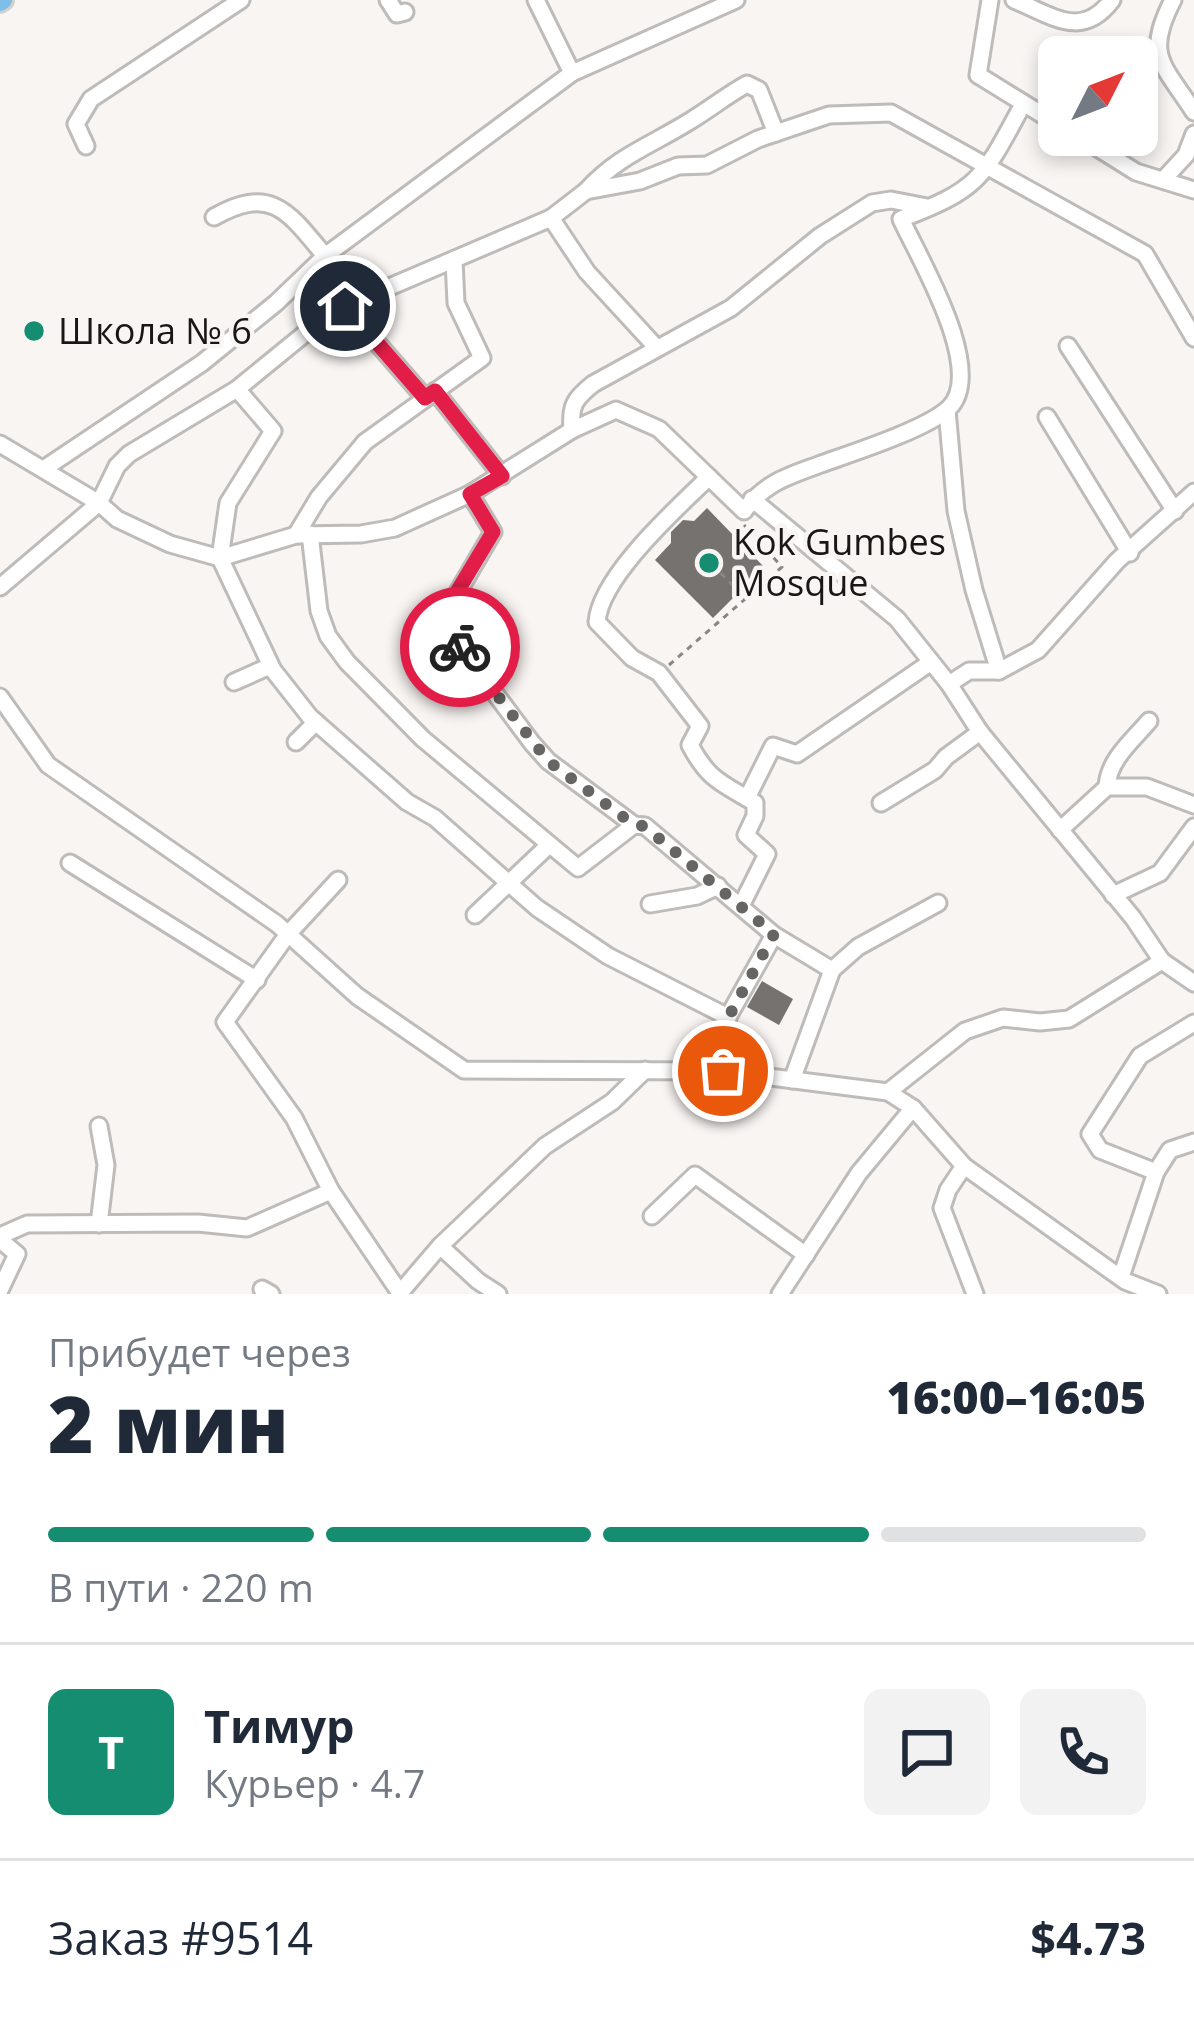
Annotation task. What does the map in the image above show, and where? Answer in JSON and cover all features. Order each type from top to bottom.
[{"type":"street","points":[[388,0],[398,14],[405,12]]},
{"type":"street","points":[[536,0],[572,73]]},
{"type":"street","points":[[45,468],[202,363],[276,304],[325,256],[572,73],[709,4],[736,0]]},
{"type":"street","points":[[989,0],[978,75],[1038,114]]},
{"type":"street","points":[[1014,0],[1076,25],[1098,19],[1112,0]]},
{"type":"street","points":[[1173,0],[1157,31],[1158,56],[1194,112]]},
{"type":"street","points":[[86,146],[76,124],[91,100],[230,3]]},
{"type":"street","points":[[0,587],[100,503],[117,466],[129,454],[237,389],[324,318],[551,218],[586,191],[609,165],[747,84],[760,90],[776,133]]},
{"type":"street","points":[[748,505],[772,481],[873,445],[947,410],[959,393],[961,369],[951,327],[901,218],[959,196],[988,168],[1022,106]]},
{"type":"street","points":[[586,191],[640,181],[677,166],[707,165],[829,115],[891,113],[1144,254],[1194,338]]},
{"type":"street","points":[[1163,180],[1186,154],[1194,134]]},
{"type":"street","points":[[1110,156],[1136,172],[1194,190]]},
{"type":"street","points":[[214,217],[244,200],[262,201],[302,228],[325,256]]},
{"type":"street","points":[[572,430],[575,398],[656,346],[731,308],[820,236],[872,203],[891,200],[930,208]]},
{"type":"street","points":[[551,218],[587,272],[656,346]]},
{"type":"street","points":[[454,260],[456,303],[482,358],[365,442],[319,497],[303,534],[320,611],[328,636],[347,662],[423,739],[578,868],[634,825]]},
{"type":"street","points":[[345,306],[502,476]]},
{"type":"street","points":[[1068,346],[1175,511]]},
{"type":"street","points":[[237,389],[273,431],[228,503],[220,558],[271,666],[316,722],[537,908],[608,956],[728,1018]]},
{"type":"street","points":[[0,444],[100,503],[117,519],[170,544],[220,558],[303,534],[361,534],[395,528],[470,494],[572,430],[616,410],[659,429],[709,477],[897,619],[1162,962],[1194,983]]},
{"type":"street","points":[[947,410],[956,511],[999,671]]},
{"type":"street","points":[[1048,417],[1130,553]]},
{"type":"street","points":[[709,477],[647,538],[598,604],[597,622],[632,658],[659,673],[700,725],[689,745],[703,770],[715,782],[755,803],[746,835],[767,854],[741,906]]},
{"type":"street","points":[[949,684],[969,671],[999,671],[1039,650],[1117,561],[1194,492]]},
{"type":"street","points":[[470,494],[493,532],[442,617],[443,626],[548,761],[634,825],[644,826],[774,934],[832,970]]},
{"type":"street","points":[[747,798],[773,746],[796,754],[931,662]]},
{"type":"street","points":[[234,682],[271,666]]},
{"type":"street","points":[[0,697],[48,765],[289,934],[357,996],[464,1070],[723,1071],[888,1092],[913,1108],[964,1166],[1121,1284],[1158,1294]]},
{"type":"street","points":[[1107,787],[1118,758],[1149,721]]},
{"type":"street","points":[[296,742],[316,722]]},
{"type":"street","points":[[881,803],[934,770],[980,732]]},
{"type":"street","points":[[1060,830],[1107,787],[1147,787],[1194,805]]},
{"type":"street","points":[[1113,895],[1160,873],[1194,827]]},
{"type":"street","points":[[476,915],[549,845]]},
{"type":"street","points":[[70,863],[257,980]]},
{"type":"street","points":[[338,880],[289,934],[225,1022],[294,1118],[331,1191],[399,1293],[440,1246],[545,1146],[613,1102],[645,1070]]},
{"type":"street","points":[[650,904],[698,896],[718,886]]},
{"type":"street","points":[[792,1080],[832,970],[858,947],[938,904]]},
{"type":"street","points":[[723,1071],[728,1018],[774,934]]},
{"type":"street","points":[[888,1092],[965,1031],[1003,1018],[1069,1019],[1162,962]]},
{"type":"street","points":[[1156,1172],[1100,1150],[1090,1134],[1140,1056],[1194,1023]]},
{"type":"street","points":[[780,1294],[859,1173],[913,1108]]},
{"type":"street","points":[[99,1126],[106,1165],[99,1224]]},
{"type":"street","points":[[1121,1284],[1156,1172],[1170,1150],[1194,1142]]},
{"type":"street","points":[[964,1166],[942,1208],[975,1294]]},
{"type":"street","points":[[652,1216],[695,1175],[806,1255]]},
{"type":"street","points":[[0,1290],[17,1254],[0,1238],[27,1224],[198,1222],[248,1228],[331,1191]]},
{"type":"street","points":[[440,1246],[499,1294]]},
{"type":"path","points":[[659,673],[782,567],[744,524],[748,505]]},
{"type":"path","points":[[704,556],[747,600]]},
{"type":"building","name":"Kok Gumbes Mosque","points":[[707,508],[764,567],[713,618],[655,560],[683,520],[694,521]]},
{"type":"building","points":[[762,981],[793,999],[779,1025],[747,1007]]},
{"type":"way so far","points":[[460,647],[548,761],[634,825],[644,826],[774,934],[728,1018],[723,1071]]},
{"type":"place","name":"Школа № 6","points":[[34,331]]},
{"type":"place","name":"Kok Gumbes Mosque","points":[[709,563]]},
{"type":"route","points":[[345,306],[425,398],[435,391],[502,476],[470,494],[493,532],[442,617],[443,626],[460,647]]}]
